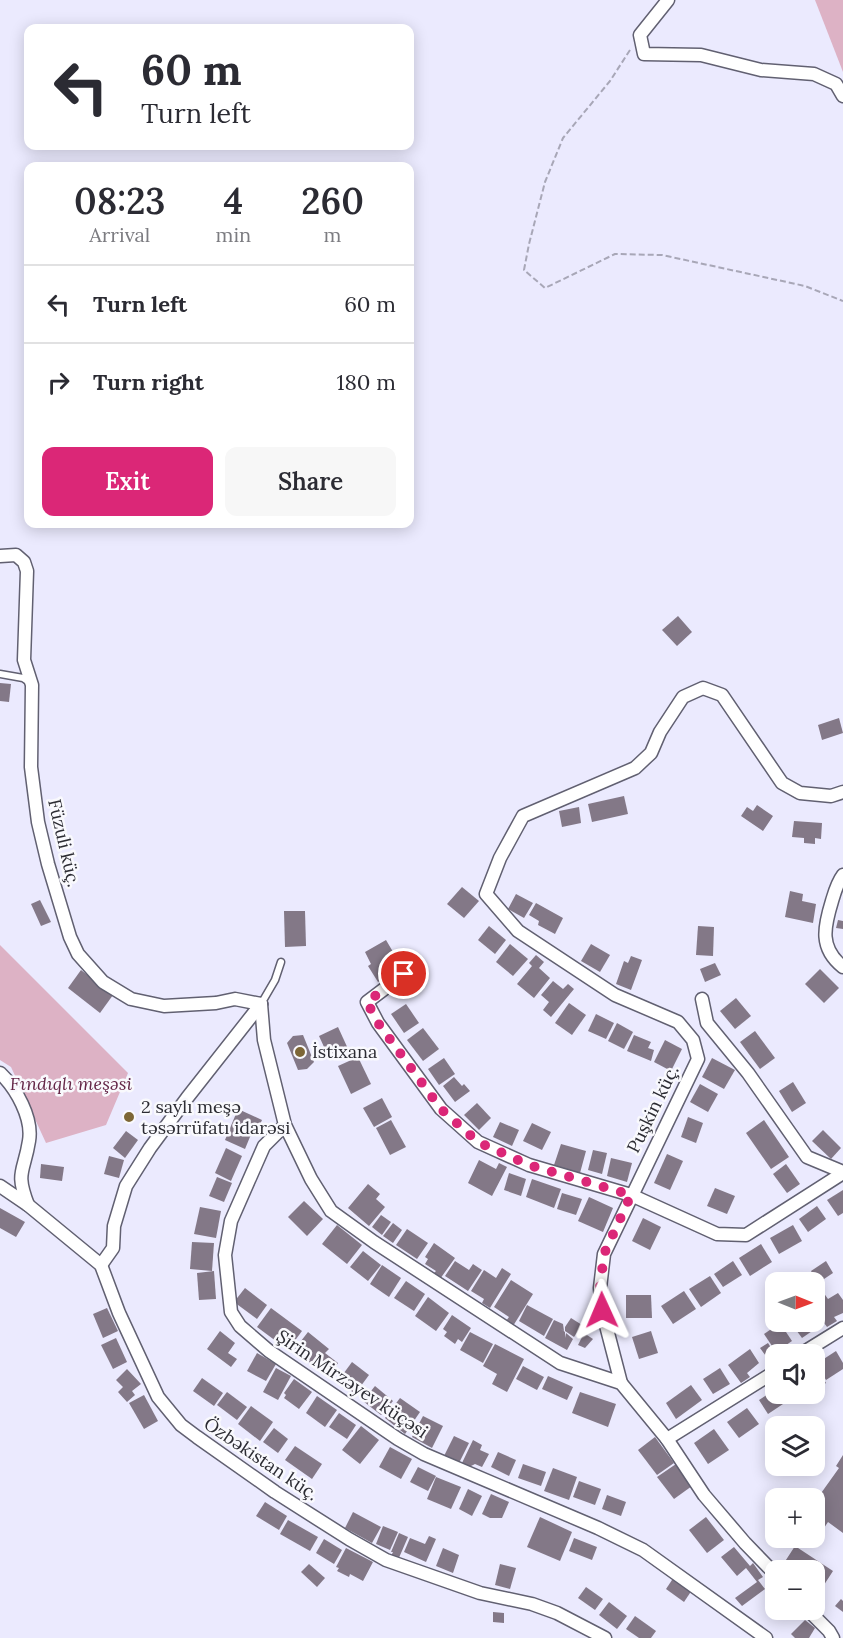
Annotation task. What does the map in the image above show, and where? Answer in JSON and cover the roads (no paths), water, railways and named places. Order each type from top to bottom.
[{"type":"street","points":[[668,0],[640,35],[645,54],[701,55],[761,70],[814,74],[836,84],[843,96]]},
{"type":"street","name":"Füzuli küç.","points":[[0,556],[16,555],[24,562],[27,571],[24,660],[32,685],[31,767],[38,822],[70,937],[78,954],[103,982],[131,999],[164,1006],[216,1003],[235,999],[261,1004]]},
{"type":"street","name":"Puşkin küç.","points":[[621,1383],[602,1310],[600,1288],[604,1254],[698,1059],[693,1040],[678,1022],[615,995],[518,931],[486,894],[500,858],[523,816],[634,768],[651,753],[660,732],[683,697],[703,688],[722,695],[782,783],[800,793],[831,796],[843,792]]},
{"type":"street","points":[[843,874],[838,882],[824,927],[827,948],[843,967]]},
{"type":"street","points":[[404,974],[367,1002],[378,1023],[441,1109],[478,1142],[529,1165],[631,1195],[717,1234],[746,1235],[843,1172]]},
{"type":"street","points":[[702,999],[707,1023],[748,1073],[807,1157],[843,1172]]},
{"type":"street","points":[[261,1004],[264,1040],[285,1125],[311,1179],[331,1211],[374,1242],[561,1363],[621,1383],[667,1439],[704,1495],[765,1564]]},
{"type":"street","points":[[0,1186],[28,1204],[102,1265],[113,1248],[114,1226],[126,1186],[150,1148],[187,1098],[261,1004]]},
{"type":"street","points":[[0,1073],[17,1096],[30,1130],[20,1175],[21,1186],[28,1204]]},
{"type":"street","name":"Şirin Mirzəyev küçəsi","points":[[285,1125],[264,1146],[231,1221],[225,1255],[227,1290],[231,1312],[240,1326],[270,1351],[398,1439],[424,1454],[598,1528],[643,1550],[766,1638]]},
{"type":"street","name":"Özbəkistan küç.","points":[[102,1265],[119,1313],[158,1397],[174,1417],[197,1437],[275,1492],[386,1560],[480,1593],[532,1604],[557,1613],[605,1638]]},
{"type":"street","points":[[817,1344],[843,1328]]},
{"type":"street","points":[[667,1439],[765,1378]]},
{"type":"street","points":[[818,1620],[833,1638]]},
{"type":"lane","points":[[0,674],[23,678],[32,685]]},
{"type":"lane","points":[[261,1004],[275,980],[281,962]]},
{"type":"place","name":"İstixana","points":[[300,1052]]},
{"type":"place","name":"2 saylı meşə təsərrüfatı idarəsi","points":[[129,1117]]},
{"type":"park label","name":"Fındıqlı meşəsi","points":[[71,1084]]}]
